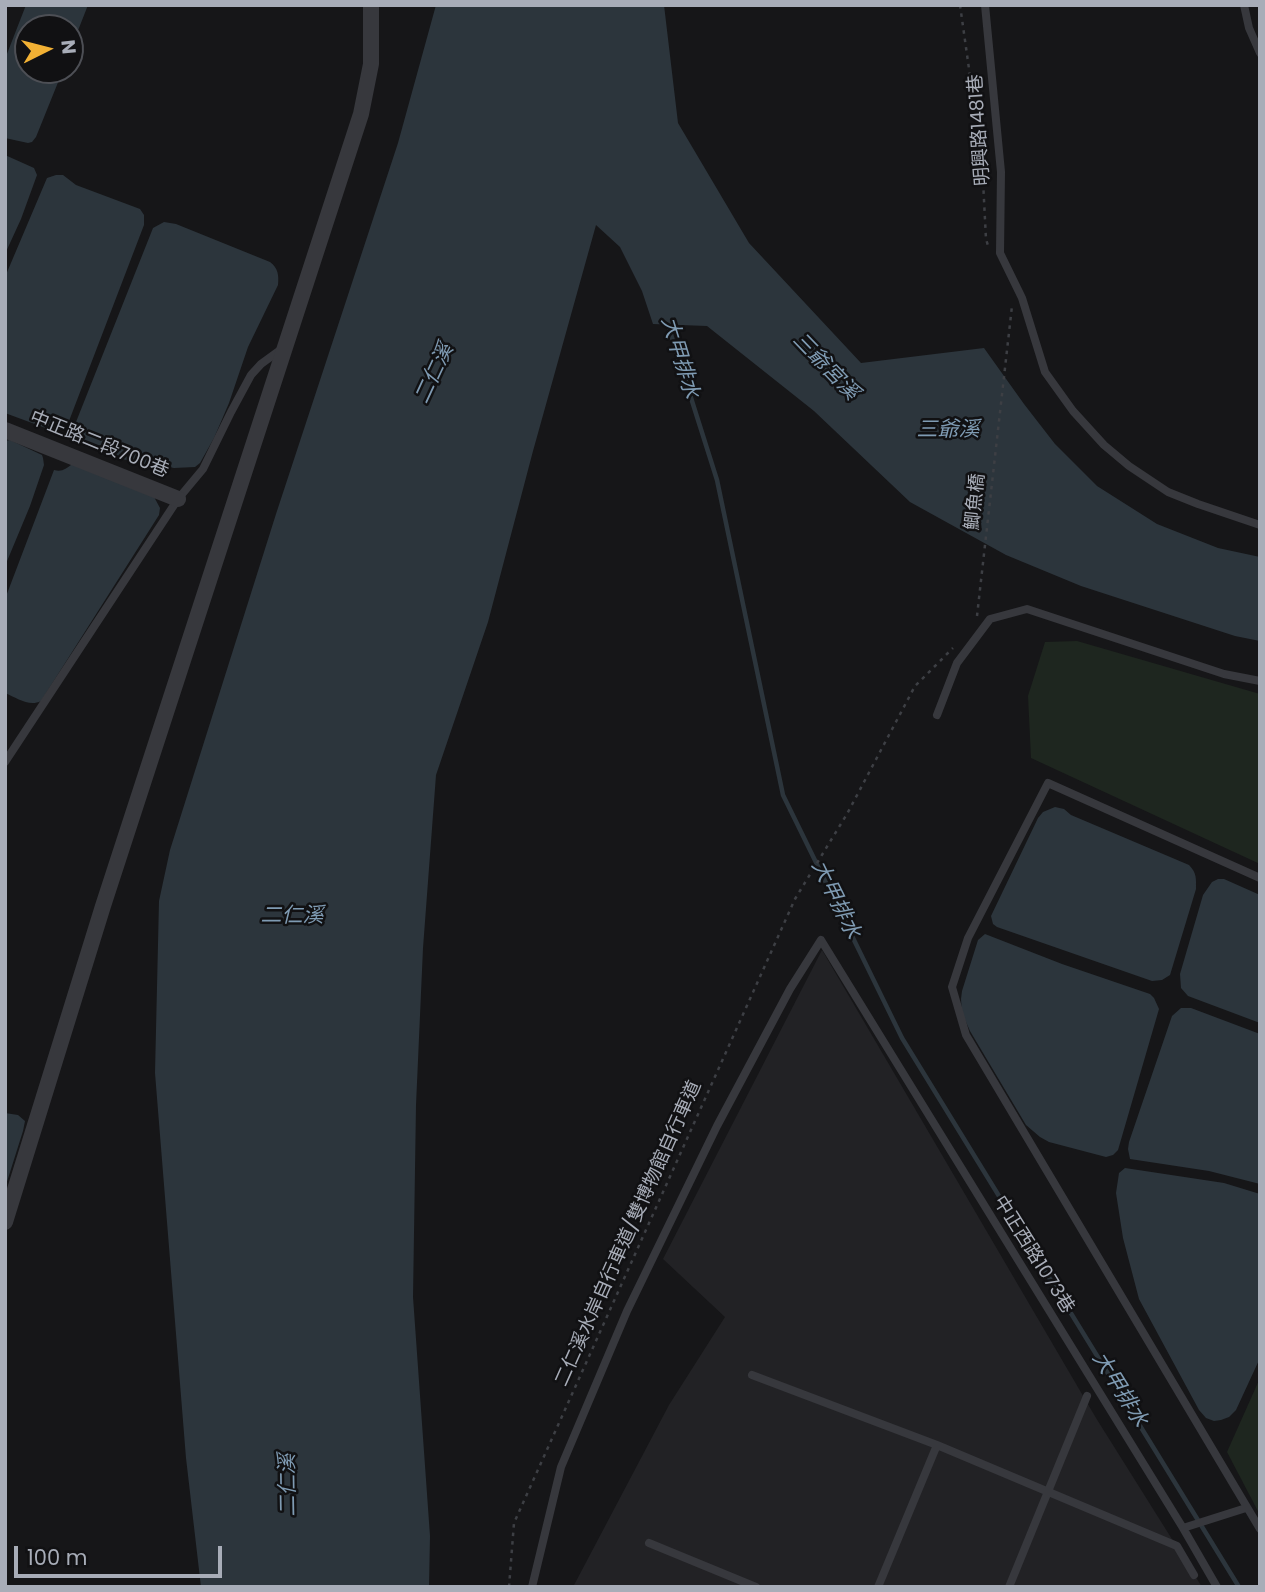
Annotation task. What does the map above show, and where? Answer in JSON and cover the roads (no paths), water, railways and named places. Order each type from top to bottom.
[{"type":"street","points":[[5,1222],[103,906],[361,114],[371,64],[371,5]]},
{"type":"street","name":"中正路二段700巷","points":[[5,430],[178,499]]},
{"type":"lane","name":"明興路1481巷","points":[[985,5],[1001,172],[1000,253],[1022,298],[1045,372],[1073,411],[1104,445],[1129,466],[1168,492],[1260,525]]},
{"type":"lane","points":[[1244,5],[1249,28],[1260,53]]},
{"type":"lane","points":[[5,762],[178,499],[203,470],[251,375],[261,364],[285,347]]},
{"type":"lane","points":[[937,715],[957,663],[990,619],[1027,609],[1224,674],[1260,681]]},
{"type":"lane","points":[[1260,878],[1048,783],[968,939],[952,987],[966,1035],[1260,1529]]},
{"type":"lane","name":"中正西路1073巷","points":[[532,1587],[561,1467],[627,1311],[723,1115],[790,989],[821,940],[1217,1587]]},
{"type":"lane","points":[[752,1375],[937,1445],[1177,1546],[1194,1575]]},
{"type":"lane","points":[[1009,1587],[1087,1395]]},
{"type":"lane","points":[[878,1587],[937,1445]]},
{"type":"lane","points":[[1183,1528],[1246,1508]]},
{"type":"lane","points":[[649,1544],[756,1587]]},
{"type":"water","points":[[26,5],[88,5],[84,15],[22,14]]},
{"type":"water","name":"二仁溪","points":[[436,5],[664,5],[678,123],[749,243],[861,363],[984,348],[1055,444],[1097,486],[1157,524],[1218,548],[1260,557],[1260,641],[1235,636],[1081,586],[1006,555],[910,502],[814,411],[707,326],[653,324],[642,291],[620,247],[596,225],[488,622],[436,775],[423,948],[416,1105],[413,1297],[430,1536],[429,1587],[201,1587],[186,1458],[155,1073],[159,901],[170,850],[276,514],[398,143]]},
{"type":"water","points":[[14,36],[14,84],[57,84],[32,142],[5,138],[5,59]]},
{"type":"water","points":[[5,155],[34,168],[37,175],[5,254]]},
{"type":"water","points":[[63,175],[76,185],[140,209],[144,215],[144,225],[69,421],[62,429],[51,430],[5,413],[5,277],[47,178]]},
{"type":"water","points":[[164,222],[176,224],[270,262],[276,269],[278,285],[248,347],[214,438],[200,463],[195,467],[157,470],[86,447],[79,439],[76,422],[153,228]]},
{"type":"water","points":[[10,440],[42,455],[44,465],[5,566],[5,441]]},
{"type":"water","points":[[72,464],[153,495],[160,508],[159,515],[41,701],[28,702],[5,693],[5,599],[54,470],[64,470]]},
{"type":"water","points":[[1055,807],[1192,868],[1196,876],[1196,889],[1170,975],[1162,980],[1152,981],[993,924],[991,916],[1038,818],[1043,812]]},
{"type":"water","points":[[1224,879],[1260,895],[1260,1023],[1188,996],[1181,988],[1180,974],[1203,895],[1212,882]]},
{"type":"water","points":[[985,934],[1150,994],[1154,998],[1159,1009],[1118,1150],[1113,1155],[1106,1157],[1049,1142],[1026,1125],[970,1031],[962,1013],[962,991],[978,940]]},
{"type":"water","points":[[1181,1008],[1191,1008],[1260,1034],[1260,1184],[1209,1171],[1130,1159],[1129,1142],[1172,1016]]},
{"type":"water","points":[[5,1113],[18,1115],[25,1121],[5,1188]]},
{"type":"water","points":[[1125,1168],[1224,1183],[1260,1194],[1260,1358],[1236,1410],[1229,1417],[1214,1421],[1206,1418],[1199,1410],[1139,1299],[1123,1238],[1116,1193],[1119,1173]]},
{"type":"waterway","name":"大甲排水","points":[[667,322],[717,480],[783,795],[902,1038],[1239,1587]]},
{"type":"water label","name":"三爺宮溪","points":[[825,367]]},
{"type":"water label","name":"三爺溪","points":[[948,431]]}]
